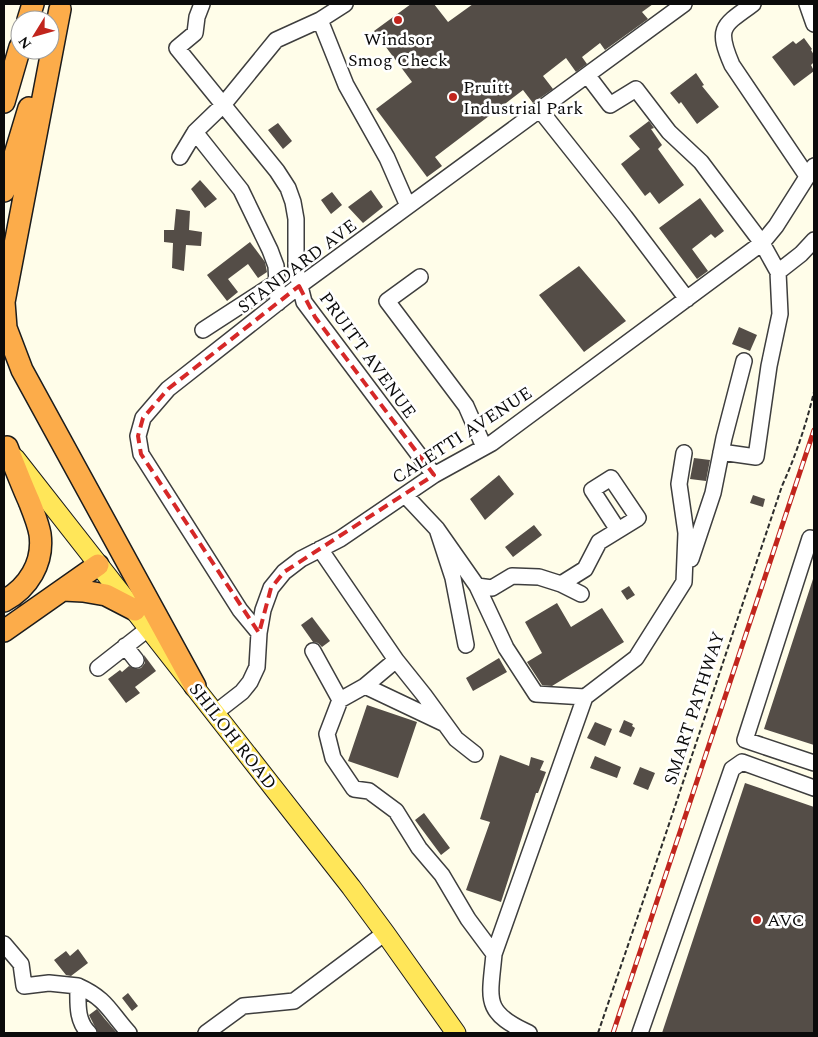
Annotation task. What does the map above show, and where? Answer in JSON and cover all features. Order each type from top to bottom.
[{"type":"highway","points":[[61,6],[4,302],[6,328],[22,370],[195,686]]},
{"type":"highway","points":[[4,102],[16,60]]},
{"type":"highway","points":[[4,191],[44,60]]},
{"type":"highway","points":[[4,601],[25,586],[37,564],[40,550],[40,534],[35,519],[5,445]]},
{"type":"highway","points":[[4,631],[98,565]]},
{"type":"highway","points":[[63,590],[83,590],[106,595],[135,610]]},
{"type":"main road","name":"SHILOH ROAD","points":[[5,445],[195,686],[385,933],[456,1033]]},
{"type":"street","name":"PRUITT AVENUE","points":[[202,4],[197,16],[195,33],[177,48],[277,171],[288,188],[296,219],[296,270],[304,302],[434,475]]},
{"type":"street","points":[[180,157],[195,132],[223,105],[276,40],[320,20],[345,4]]},
{"type":"street","name":"STANDARD AVE","points":[[258,632],[240,610],[141,454],[138,436],[143,418],[168,389],[300,286],[684,4]]},
{"type":"street","points":[[753,4],[731,20],[722,35],[723,46],[732,66],[811,171]]},
{"type":"street","points":[[807,4],[814,24]]},
{"type":"street","points":[[320,20],[346,85],[387,158],[408,206]]},
{"type":"street","points":[[588,76],[610,105],[636,89],[669,132],[701,162],[762,243],[778,272],[780,314],[769,366],[756,457],[721,452]]},
{"type":"street","points":[[540,110],[687,299]]},
{"type":"street","points":[[195,132],[241,190],[276,266],[278,303]]},
{"type":"street","name":"CALETTI AVENUE","points":[[215,713],[242,692],[250,682],[257,667],[258,632],[263,610],[271,588],[284,572],[301,559],[340,539],[434,475],[484,447],[762,243],[776,226],[811,171]]},
{"type":"street","points":[[778,272],[801,254],[814,240]]},
{"type":"street","points":[[420,277],[387,301],[466,406],[484,447]]},
{"type":"street","points":[[203,330],[277,282]]},
{"type":"street","points":[[529,1033],[498,1015],[490,998],[494,954],[585,697],[636,658],[684,582],[713,493],[721,452],[744,362]]},
{"type":"street","points":[[684,453],[679,484],[686,533],[684,582]]},
{"type":"street","points":[[405,495],[436,529],[476,586],[506,648],[536,694],[585,697]]},
{"type":"street","points":[[436,529],[453,578],[466,645]]},
{"type":"street","points":[[561,584],[585,569],[599,542],[618,530]]},
{"type":"street","points":[[814,539],[810,538],[745,740],[814,763]]},
{"type":"street","points":[[320,549],[396,660],[456,739],[475,754]]},
{"type":"street","points":[[476,586],[492,588],[512,576],[538,577],[561,584],[581,594]]},
{"type":"street","points":[[98,668],[149,628]]},
{"type":"street","points":[[125,646],[136,660]]},
{"type":"street","points":[[313,651],[340,700]]},
{"type":"street","points":[[396,660],[365,686],[340,700],[327,734],[334,758],[354,789],[370,791],[396,812],[419,848],[442,875],[468,918],[494,954]]},
{"type":"street","points":[[365,686],[444,723]]},
{"type":"street","points":[[640,1033],[732,769],[742,762],[814,788]]},
{"type":"street","points":[[206,1033],[243,1006],[294,1001],[385,933]]},
{"type":"street","points":[[4,944],[21,964],[24,986],[49,984],[78,986],[95,993],[109,1007],[128,1033]]},
{"type":"street","points":[[78,986],[78,1009],[84,1028],[89,1033]]},
{"type":"path","name":"SMART PATHWAY","points":[[598,1033],[782,486],[806,426],[814,392]]},
{"type":"highlighted area","points":[[299,286],[315,317],[434,475],[284,572],[271,588],[259,633],[141,454],[138,436],[143,418],[168,389]]},
{"type":"building","name":"Pruitt Industrial Park","points":[[411,4],[434,4],[448,22],[473,4],[653,4],[642,12],[648,19],[605,50],[600,43],[582,57],[587,64],[576,72],[566,58],[543,76],[553,89],[533,103],[523,90],[435,157],[442,166],[427,177],[376,109],[412,82],[374,31]]},
{"type":"building","points":[[804,38],[814,55],[814,62],[811,65],[814,71],[794,86],[772,57],[793,41],[796,44]]},
{"type":"building","points":[[696,73],[704,85],[702,86],[719,107],[697,124],[681,102],[679,104],[670,93]]},
{"type":"building","points":[[649,121],[654,128],[651,129],[662,145],[658,149],[684,185],[659,204],[650,192],[645,196],[621,164],[640,149],[629,136]]},
{"type":"building","points":[[278,123],[292,141],[283,149],[268,130]]},
{"type":"building","points":[[200,180],[217,199],[205,208],[191,189]]},
{"type":"building","points":[[371,190],[383,207],[363,223],[348,207]]},
{"type":"building","points":[[332,192],[342,205],[331,214],[321,200]]},
{"type":"building","points":[[700,198],[724,231],[715,238],[711,234],[692,249],[708,271],[697,279],[659,228]]},
{"type":"building","points":[[176,209],[190,211],[189,230],[202,232],[201,246],[186,245],[184,271],[172,268],[173,243],[164,242],[164,230],[174,230]]},
{"type":"building","points":[[250,242],[265,262],[267,272],[258,278],[248,264],[228,279],[238,292],[227,301],[207,275]]},
{"type":"building","points":[[579,266],[626,321],[584,352],[539,295]]},
{"type":"building","points":[[739,327],[757,335],[750,351],[732,344]]},
{"type":"building","points":[[694,458],[710,460],[706,481],[690,479]]},
{"type":"building","points":[[499,475],[514,494],[485,520],[470,499]]},
{"type":"building","points":[[753,495],[765,499],[763,507],[750,503]]},
{"type":"building","points":[[534,525],[542,535],[513,557],[505,547]]},
{"type":"building","points":[[814,579],[814,745],[764,729]]},
{"type":"building","points":[[629,586],[635,595],[627,600],[621,591]]},
{"type":"building","points":[[557,603],[571,627],[602,608],[624,642],[552,686],[542,685],[527,662],[542,653],[525,622]]},
{"type":"building","points":[[312,617],[330,641],[322,647],[318,643],[313,642],[301,625]]},
{"type":"building","points":[[144,655],[156,671],[135,687],[140,693],[126,703],[108,679],[129,666],[137,669],[141,668],[145,663]]},
{"type":"building","points":[[499,658],[507,672],[473,691],[466,678]]},
{"type":"building","points":[[367,705],[417,722],[398,778],[348,761]]},
{"type":"building","points":[[624,720],[633,724],[632,726],[635,728],[631,737],[619,732]]},
{"type":"building","points":[[595,722],[612,729],[605,746],[587,738]]},
{"type":"building","points":[[500,755],[529,766],[531,757],[544,761],[540,770],[546,772],[538,793],[536,793],[501,902],[466,890],[490,822],[480,819]]},
{"type":"building","points":[[595,756],[621,767],[617,778],[590,768]]},
{"type":"building","points":[[640,767],[655,773],[648,790],[633,784]]},
{"type":"building","name":"AVC","points":[[745,783],[814,807],[814,1033],[662,1033]]},
{"type":"building","points":[[424,813],[450,848],[441,855],[415,820]]},
{"type":"building","points":[[78,949],[88,963],[71,976],[66,975],[54,960],[66,951],[70,956]]},
{"type":"building","points":[[128,993],[138,1006],[132,1011],[122,998]]},
{"type":"building","points":[[97,1009],[117,1033],[98,1033],[89,1015]]},
{"type":"railway","points":[[613,1033],[814,430]]},
{"type":"place","name":"Windsor Smog Check","points":[[398,20]]},
{"type":"place","name":"Pruitt Industrial Park","points":[[453,97]]},
{"type":"place","name":"AVC","points":[[757,920]]}]
